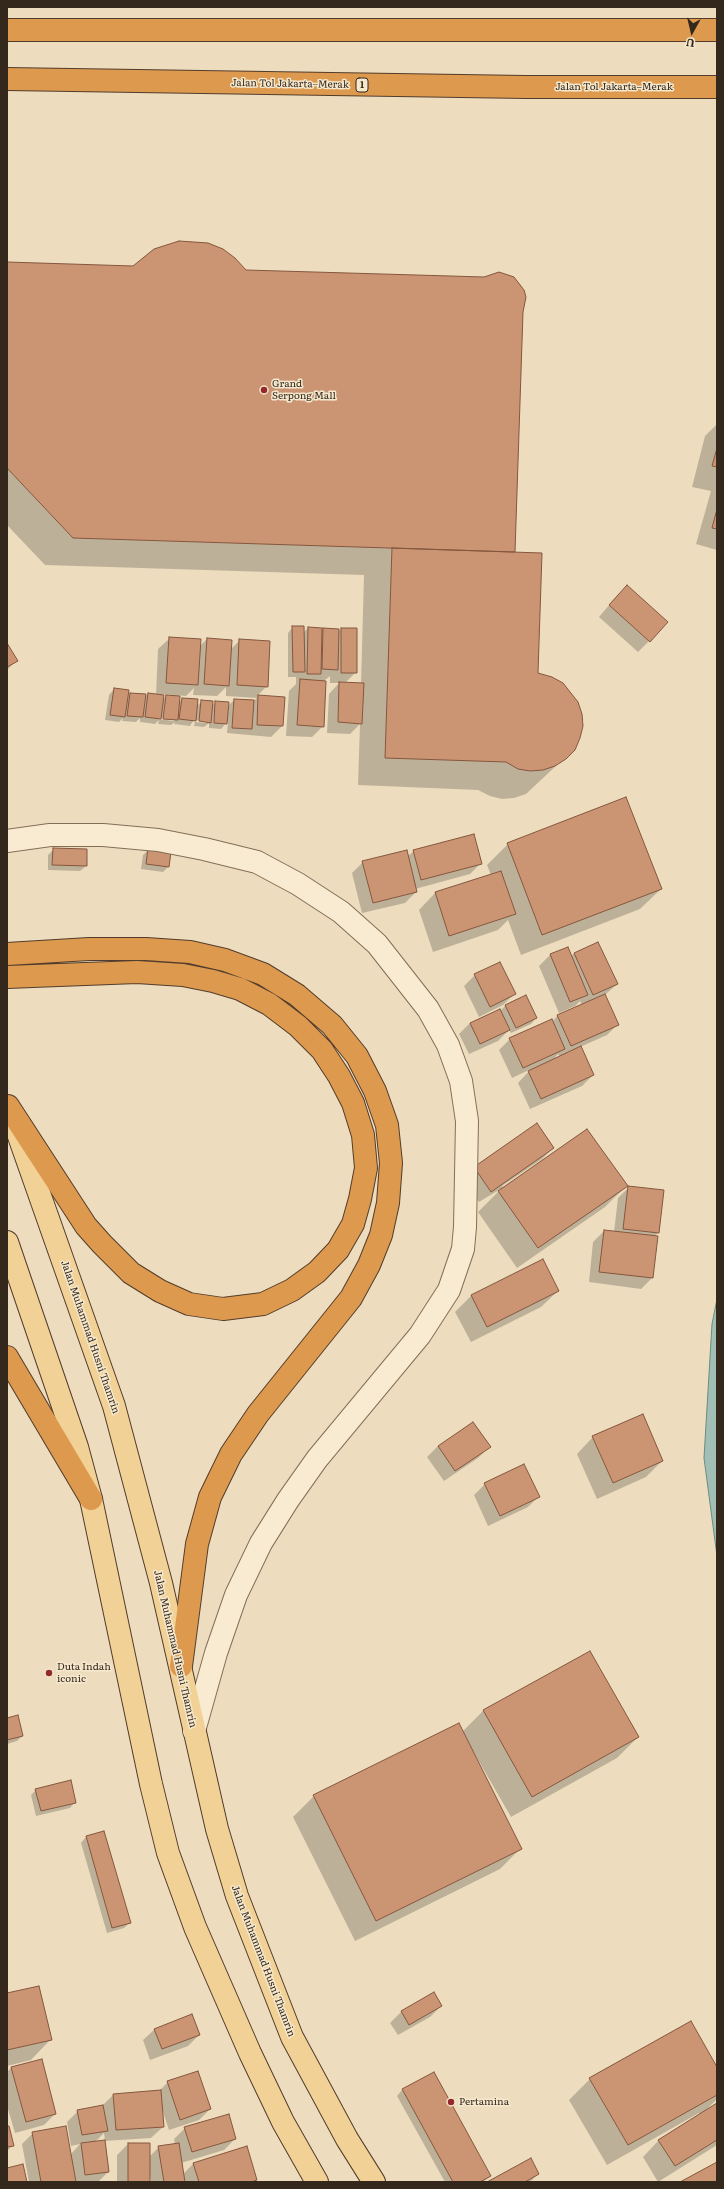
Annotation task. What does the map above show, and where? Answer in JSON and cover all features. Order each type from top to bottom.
[{"type":"highway","points":[[7,30],[717,30]]},
{"type":"highway","name":"Jalan Tol Jakarta–Merak","points":[[7,79],[526,88],[717,87]]},
{"type":"highway","points":[[7,954],[89,949],[146,949],[190,952],[225,960],[263,974],[296,995],[332,1025],[352,1050],[375,1091],[387,1125],[391,1163],[388,1203],[381,1235],[369,1265],[351,1298],[258,1414],[231,1454],[210,1497],[197,1544],[181,1666]]},
{"type":"highway","points":[[7,977],[136,972],[183,975],[213,981],[240,989],[263,1001],[298,1026],[322,1050],[354,1103],[363,1135],[366,1168],[353,1224],[338,1250],[317,1272],[292,1290],[263,1304],[223,1308],[189,1304],[160,1291],[131,1273],[102,1244],[86,1226],[8,1105]]},
{"type":"highway","points":[[7,1357],[91,1499]]},
{"type":"main road","name":"Jalan Muhammad Husni Thamrin","points":[[8,1105],[52,1225],[114,1406],[181,1666],[194,1731],[217,1830],[237,1896],[292,2037],[336,2118],[374,2182]]},
{"type":"main road","points":[[7,1242],[60,1393],[91,1499],[151,1784],[168,1854],[195,1927],[247,2046],[282,2122],[317,2182]]},
{"type":"street","points":[[7,841],[50,835],[103,835],[158,840],[257,862],[298,884],[341,912],[377,944],[428,1009],[448,1045],[461,1081],[467,1121],[465,1227],[463,1249],[449,1290],[420,1335],[318,1460],[288,1500],[261,1543],[236,1595],[218,1646],[194,1731]]},
{"type":"water","points":[[717,1299],[717,1556],[704,1458],[712,1324]]},
{"type":"building","name":"Grand Serpong Mall","points":[[179,241],[208,243],[223,249],[235,258],[246,270],[484,277],[499,272],[514,277],[524,290],[526,297],[523,312],[515,552],[73,538],[7,468],[7,262],[133,266],[154,249]]},
{"type":"building","points":[[717,448],[717,467],[712,466]]},
{"type":"building","points":[[717,509],[717,529],[712,528]]},
{"type":"building","points":[[392,548],[542,553],[538,673],[552,677],[563,683],[578,702],[582,714],[583,726],[580,738],[575,750],[566,759],[555,766],[543,770],[530,771],[518,769],[506,762],[385,758]]},
{"type":"building","points":[[627,585],[668,622],[650,642],[609,605]]},
{"type":"building","points":[[292,626],[304,626],[305,672],[293,672]]},
{"type":"building","points":[[308,627],[322,628],[321,674],[307,674]]},
{"type":"building","points":[[323,628],[339,629],[338,670],[322,669]]},
{"type":"building","points":[[341,628],[357,628],[357,673],[341,673]]},
{"type":"building","points":[[169,637],[201,639],[198,685],[166,683]]},
{"type":"building","points":[[207,638],[232,640],[229,686],[204,684]]},
{"type":"building","points":[[239,639],[270,641],[268,687],[237,685]]},
{"type":"building","points":[[7,643],[18,661],[7,667]]},
{"type":"building","points":[[300,679],[326,681],[324,727],[297,725]]},
{"type":"building","points":[[339,682],[364,683],[362,724],[338,722]]},
{"type":"building","points":[[114,688],[129,690],[125,717],[110,715]]},
{"type":"building","points":[[130,693],[146,694],[143,717],[127,716]]},
{"type":"building","points":[[148,693],[164,695],[161,719],[145,717]]},
{"type":"building","points":[[166,695],[180,696],[178,720],[163,719]]},
{"type":"building","points":[[258,695],[285,697],[283,726],[257,725]]},
{"type":"building","points":[[182,698],[198,699],[196,721],[179,719]]},
{"type":"building","points":[[234,699],[254,700],[252,729],[232,728]]},
{"type":"building","points":[[201,700],[213,701],[211,723],[199,721]]},
{"type":"building","points":[[215,701],[229,702],[227,724],[214,723]]},
{"type":"building","points":[[626,797],[662,889],[542,935],[507,843]]},
{"type":"building","points":[[474,834],[482,864],[421,880],[413,850]]},
{"type":"building","points":[[53,848],[87,849],[87,866],[52,865]]},
{"type":"building","points":[[148,848],[171,852],[169,867],[146,864]]},
{"type":"building","points":[[407,850],[417,892],[373,903],[362,861]]},
{"type":"building","points":[[501,871],[516,914],[449,936],[435,892]]},
{"type":"building","points":[[598,942],[618,984],[593,995],[574,953]]},
{"type":"building","points":[[568,947],[588,995],[570,1002],[550,954]]},
{"type":"building","points":[[500,962],[516,994],[490,1007],[474,974]]},
{"type":"building","points":[[605,994],[619,1025],[571,1046],[557,1015]]},
{"type":"building","points":[[526,995],[537,1018],[516,1028],[505,1005]]},
{"type":"building","points":[[500,1009],[510,1030],[480,1044],[470,1023]]},
{"type":"building","points":[[552,1019],[565,1049],[523,1068],[509,1038]]},
{"type":"building","points":[[581,1046],[594,1075],[541,1099],[528,1071]]},
{"type":"building","points":[[537,1123],[554,1148],[491,1192],[474,1167]]},
{"type":"building","points":[[587,1129],[628,1186],[538,1248],[498,1191]]},
{"type":"building","points":[[628,1186],[664,1190],[659,1233],[623,1229]]},
{"type":"building","points":[[604,1230],[658,1236],[653,1278],[599,1272]]},
{"type":"building","points":[[543,1259],[559,1291],[487,1327],[471,1295]]},
{"type":"building","points":[[643,1414],[663,1461],[613,1483],[592,1436]]},
{"type":"building","points":[[473,1422],[491,1447],[455,1471],[438,1446]]},
{"type":"building","points":[[524,1464],[540,1497],[500,1516],[484,1483]]},
{"type":"building","points":[[590,1651],[639,1737],[532,1797],[483,1710]]},
{"type":"building","points":[[18,1715],[23,1736],[7,1740],[7,1718]]},
{"type":"building","points":[[459,1723],[522,1849],[376,1921],[313,1795]]},
{"type":"building","points":[[71,1780],[76,1803],[41,1811],[35,1789]]},
{"type":"building","points":[[104,1831],[131,1923],[112,1928],[86,1836]]},
{"type":"building","points":[[39,1986],[52,2040],[7,2050],[7,1993]]},
{"type":"building","points":[[434,1992],[442,2006],[409,2025],[401,2011]]},
{"type":"building","points":[[192,2014],[200,2035],[162,2049],[154,2029]]},
{"type":"building","points":[[691,2021],[717,2067],[717,2095],[628,2145],[589,2078]]},
{"type":"building","points":[[42,2059],[56,2114],[26,2122],[11,2067]]},
{"type":"building","points":[[198,2071],[211,2109],[180,2120],[167,2081]]},
{"type":"building","points":[[434,2072],[491,2176],[480,2182],[453,2182],[402,2089]]},
{"type":"building","points":[[161,2090],[164,2127],[116,2130],[113,2094]]},
{"type":"building","points":[[717,2103],[717,2140],[675,2166],[658,2140]]},
{"type":"building","points":[[103,2105],[108,2131],[82,2135],[77,2110]]},
{"type":"building","points":[[229,2114],[236,2139],[192,2152],[184,2127]]},
{"type":"building","points":[[7,2126],[9,2126],[14,2146],[7,2147]]},
{"type":"building","points":[[66,2126],[76,2182],[41,2182],[32,2132]]},
{"type":"building","points":[[105,2140],[109,2172],[85,2175],[81,2143]]},
{"type":"building","points":[[128,2143],[150,2143],[150,2182],[128,2182]]},
{"type":"building","points":[[179,2143],[185,2182],[164,2182],[158,2146]]},
{"type":"building","points":[[247,2146],[257,2180],[251,2182],[199,2182],[193,2163]]},
{"type":"building","points":[[531,2158],[539,2174],[525,2182],[487,2182]]},
{"type":"building","points":[[717,2162],[717,2182],[680,2182]]},
{"type":"building","points":[[23,2164],[27,2182],[7,2182],[7,2168]]},
{"type":"place","name":"Grand Serpong Mall","points":[[264,390]]},
{"type":"place","name":"Duta Indah iconic","points":[[49,1673]]},
{"type":"place","name":"Pertamina","points":[[451,2102]]}]
